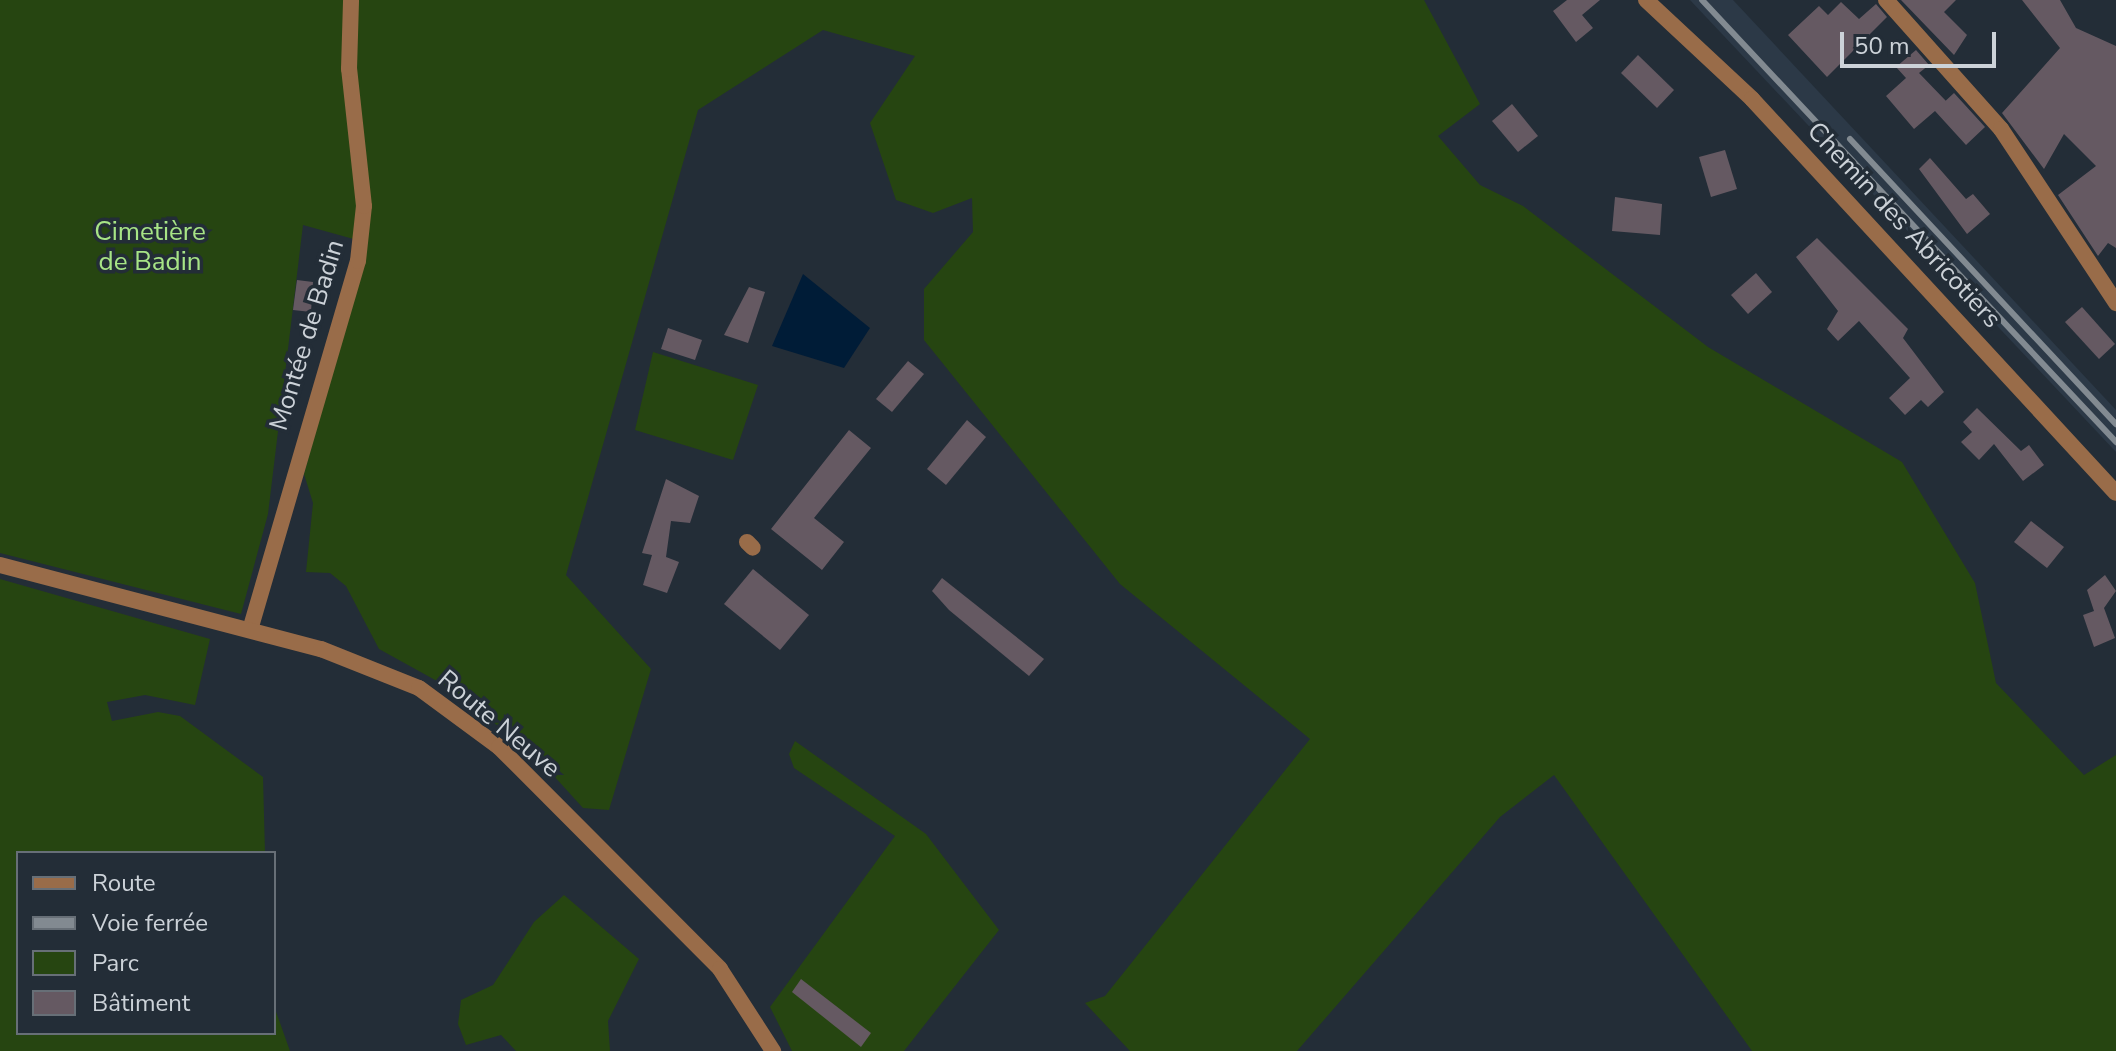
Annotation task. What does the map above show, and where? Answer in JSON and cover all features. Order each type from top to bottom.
[{"type":"street","name":"Montée de Badin","points":[[250,630],[358,261],[364,206],[349,69],[351,0]]},
{"type":"street","name":"Chemin des Abricotiers","points":[[1646,0],[1783,132],[2116,493]]},
{"type":"street","points":[[1886,0],[2001,129],[2116,303]]},
{"type":"street","name":"Route Neuve","points":[[0,565],[250,630],[395,676],[461,717],[720,969],[773,1051]]},
{"type":"shaded area","points":[[1690,0],[1733,0],[2116,410],[2116,452]]},
{"type":"green space","name":"Cimetière de Badin","points":[[0,0],[1424,0],[1480,104],[1438,136],[1480,185],[1523,206],[1708,347],[1902,462],[1975,583],[1996,683],[2084,775],[2116,755],[2116,1051],[1752,1051],[1554,775],[1500,817],[1297,1051],[1130,1051],[1085,1003],[1105,996],[1310,739],[1120,584],[924,340],[924,289],[973,232],[972,198],[933,213],[896,200],[870,123],[915,56],[823,30],[698,110],[566,575],[651,669],[609,810],[583,808],[533,753],[446,686],[379,649],[346,586],[330,573],[306,572],[313,503],[304,474],[368,243],[303,225],[268,514],[241,614],[0,553]]},
{"type":"green space","points":[[653,352],[758,385],[733,460],[635,430]]},
{"type":"green space","points":[[0,579],[210,639],[195,705],[145,695],[107,702],[112,721],[158,712],[180,716],[263,777],[265,851],[16,851],[16,1035],[276,1035],[276,1012],[290,1051],[0,1051]]},
{"type":"green space","points":[[795,741],[926,834],[999,930],[904,1051],[792,1051],[770,1007],[895,836],[794,768],[789,754]]},
{"type":"green space","points":[[564,895],[639,959],[608,1021],[610,1051],[516,1051],[501,1035],[466,1045],[458,1024],[461,1000],[493,985],[534,922]]},
{"type":"water","points":[[803,274],[870,328],[844,368],[772,346]]},
{"type":"building","points":[[1567,0],[1600,0],[1582,15],[1593,28],[1576,42],[1553,11]]},
{"type":"building","points":[[1901,0],[1956,0],[1944,12],[1967,35],[1954,55]]},
{"type":"building","points":[[2022,0],[2060,0],[2076,28],[2116,46],[2116,248],[2108,243],[2098,256],[2058,195],[2096,166],[2064,134],[2044,169],[2002,113],[2060,48]]},
{"type":"building","points":[[1841,2],[1859,19],[1876,4],[1887,17],[1827,77],[1788,35],[1819,6],[1828,15]]},
{"type":"building","points":[[1916,50],[1929,65],[1919,73],[1946,101],[1954,93],[1985,127],[1966,145],[1935,111],[1914,129],[1886,96],[1906,78],[1896,67]]},
{"type":"building","points":[[1638,55],[1674,90],[1657,108],[1621,73]]},
{"type":"building","points":[[1512,104],[1538,136],[1518,152],[1492,121]]},
{"type":"building","points":[[1725,150],[1737,189],[1711,197],[1699,157]]},
{"type":"building","points":[[1930,158],[1966,199],[1973,194],[1990,214],[1967,234],[1919,169]]},
{"type":"building","points":[[1615,197],[1662,204],[1660,235],[1612,231]]},
{"type":"building","points":[[1817,238],[1908,329],[1903,338],[1944,392],[1928,407],[1921,400],[1905,415],[1889,398],[1910,378],[1859,321],[1838,341],[1827,329],[1838,311],[1796,257]]},
{"type":"building","points":[[1756,273],[1772,292],[1748,314],[1731,295]]},
{"type":"building","points":[[297,280],[313,282],[311,312],[293,310]]},
{"type":"building","points":[[749,287],[765,292],[748,343],[724,335]]},
{"type":"building","points":[[2082,307],[2115,344],[2099,359],[2065,322]]},
{"type":"building","points":[[668,328],[702,340],[695,360],[661,349]]},
{"type":"building","points":[[908,361],[924,374],[892,412],[876,399]]},
{"type":"building","points":[[1977,408],[2021,451],[2029,445],[2044,465],[2023,481],[1994,444],[1979,460],[1961,442],[1972,432],[1963,422]]},
{"type":"building","points":[[967,420],[986,437],[946,485],[927,469]]},
{"type":"building","points":[[849,430],[871,448],[814,518],[844,542],[822,570],[771,529]]},
{"type":"building","points":[[666,479],[699,496],[690,523],[671,521],[666,557],[679,562],[667,593],[643,585],[652,555],[642,553]]},
{"type":"building","points":[[2031,521],[2064,547],[2047,568],[2014,542]]},
{"type":"building","points":[[753,569],[809,615],[780,650],[724,604]]},
{"type":"building","points":[[2105,575],[2116,591],[2104,608],[2115,638],[2094,647],[2083,615],[2094,611],[2087,590]]},
{"type":"building","points":[[942,578],[1044,659],[1029,676],[949,610],[932,591]]},
{"type":"building","points":[[801,979],[871,1033],[861,1047],[792,992]]},
{"type":"railway","points":[[1702,0],[2116,442]]},
{"type":"railway","points":[[1850,139],[2116,424]]}]
